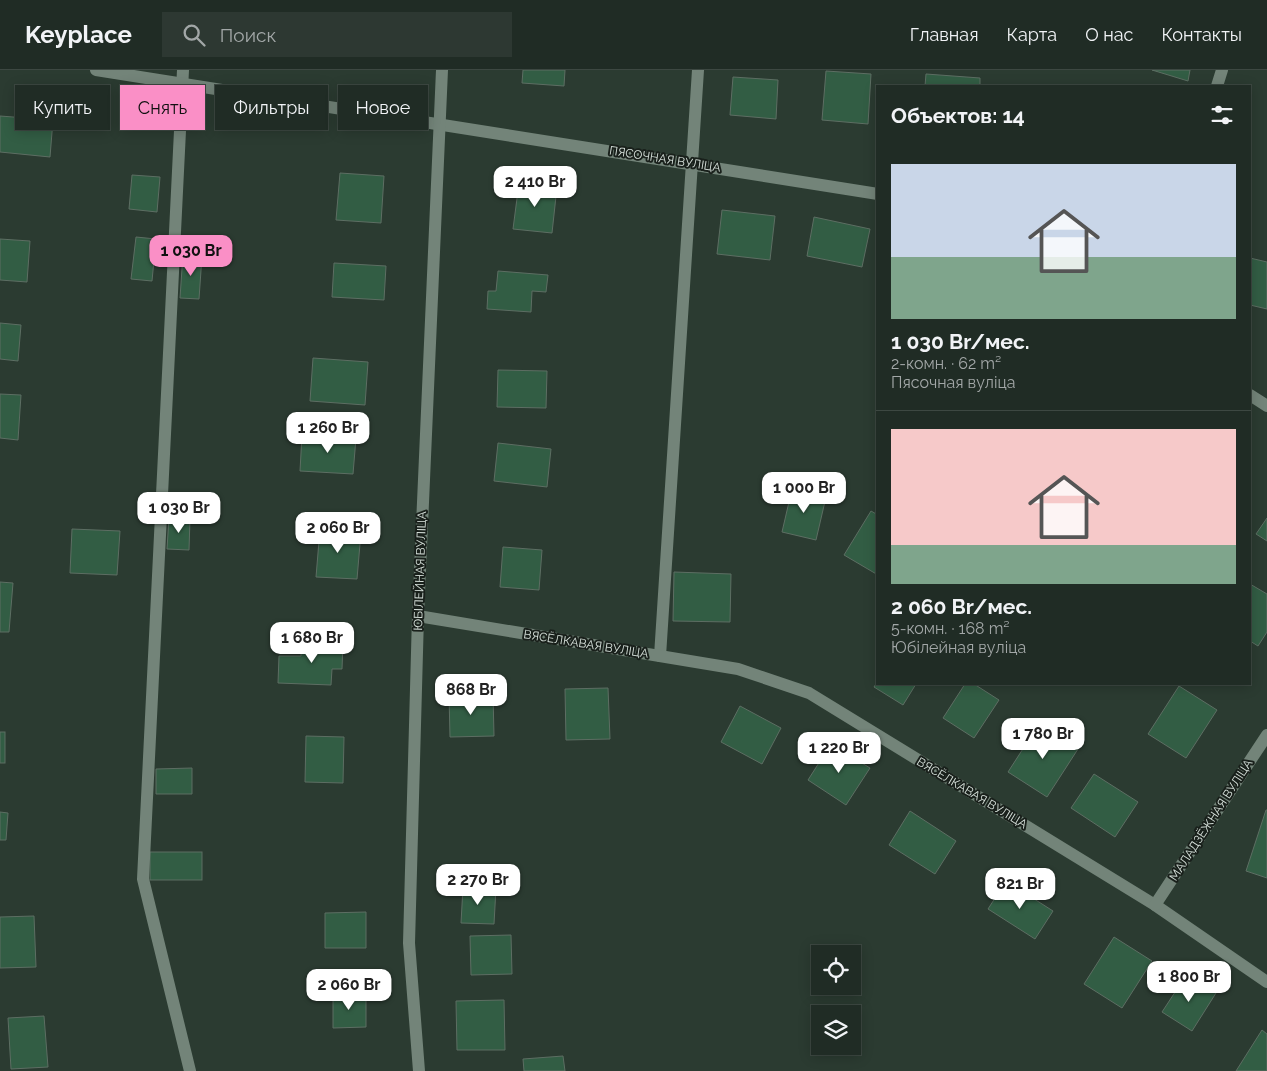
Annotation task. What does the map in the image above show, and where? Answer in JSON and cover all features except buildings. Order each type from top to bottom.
[{"type":"street","name":"ПЯСОЧНАЯ ВУЛІЦА","points":[[96,70],[876,194]]},
{"type":"street","points":[[183,70],[184,84],[144,878],[190,1071]]},
{"type":"street","name":"ЮБІЛЕЙНАЯ ВУЛІЦА","points":[[419,1071],[409,943],[418,616],[438,123],[442,70]]},
{"type":"street","points":[[660,656],[698,70]]},
{"type":"street","points":[[1217,85],[1222,70]]},
{"type":"street","points":[[1251,395],[1267,406]]},
{"type":"street","name":"ВЯСЁЛКАВАЯ ВУЛІЦА","points":[[418,616],[738,669],[809,693],[1155,905],[1267,982]]},
{"type":"street","name":"МАЛАДЗЁЖНАЯ ВУЛІЦА","points":[[1155,905],[1267,735]]}]
